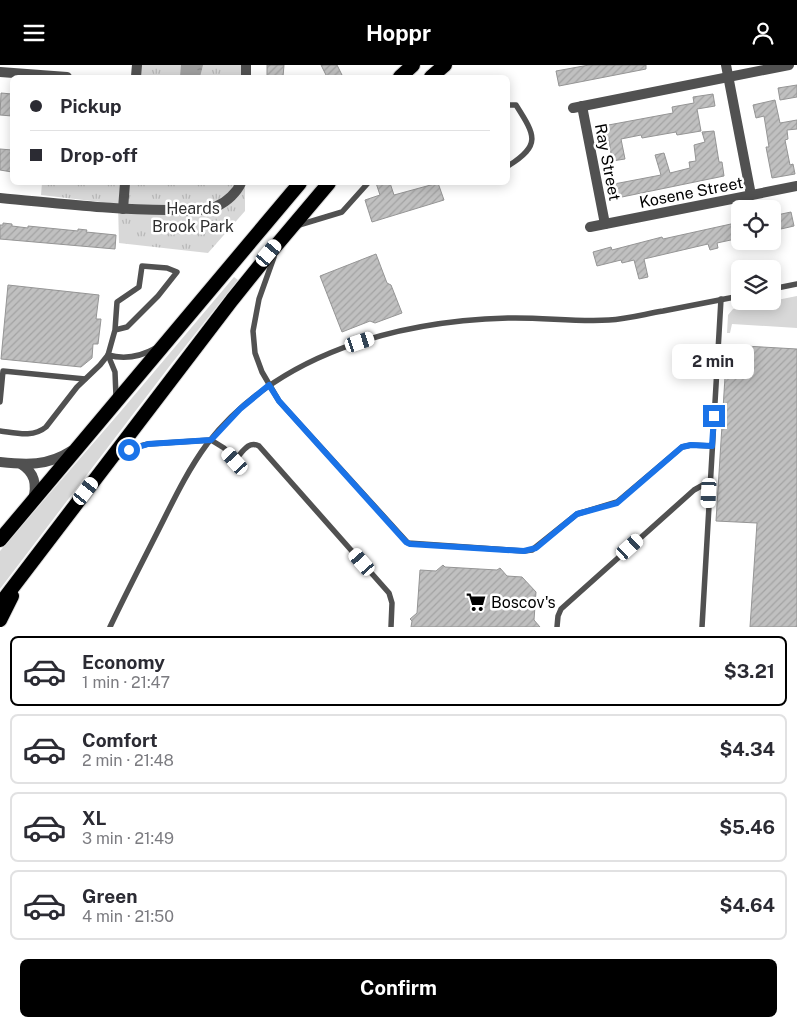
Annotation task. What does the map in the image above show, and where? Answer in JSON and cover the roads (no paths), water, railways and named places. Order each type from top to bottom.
[{"type":"highway","points":[[402,75],[412,65]]},
{"type":"highway","points":[[434,75],[445,65]]},
{"type":"highway","points":[[0,540],[298,185]]},
{"type":"highway","points":[[0,604],[282,237],[327,185]]},
{"type":"highway","points":[[0,620],[21,576]]},
{"type":"street","points":[[726,65],[751,195]]},
{"type":"street","points":[[728,77],[789,65]]},
{"type":"street","points":[[0,72],[40,75]]},
{"type":"street","name":"Ray Street","points":[[605,224],[577,107],[728,77]]},
{"type":"street","points":[[123,209],[126,185]]},
{"type":"street","points":[[0,198],[123,209],[202,210],[217,207],[228,200],[240,185]]},
{"type":"street","name":"Kosene Street","points":[[590,227],[797,186]]},
{"type":"street","points":[[0,462],[21,465],[36,464],[53,460],[77,448]]},
{"type":"street","points":[[21,465],[29,471],[34,480],[35,492],[33,501]]},
{"type":"lane","points":[[510,105],[516,105],[530,128],[533,139],[522,157],[510,165]]},
{"type":"lane","points":[[366,185],[342,212],[296,226],[282,237],[266,275],[256,310],[253,346],[256,359],[279,401],[401,538],[410,544],[532,550],[577,514],[617,503],[682,447],[691,445],[712,446]]},
{"type":"lane","points":[[0,431],[28,434],[40,432],[85,379],[100,365],[108,355],[115,330],[117,302],[139,287],[142,266],[167,268],[177,272],[158,296],[127,327],[115,330]]},
{"type":"lane","points":[[781,287],[797,284]]},
{"type":"lane","points":[[110,627],[180,486],[211,440],[240,409],[269,385],[300,367],[350,345],[376,337],[444,324],[496,319],[616,319],[731,297]]},
{"type":"lane","points":[[702,627],[721,299]]},
{"type":"lane","points":[[108,355],[120,358],[136,357],[164,344]]},
{"type":"lane","points":[[108,355],[115,371],[116,400]]},
{"type":"lane","points":[[0,402],[3,371],[85,379]]},
{"type":"lane","points":[[107,463],[129,450],[148,444],[211,440],[224,448],[235,461],[249,445],[254,444],[261,449],[389,593],[392,603],[391,627]]},
{"type":"lane","points":[[557,627],[558,613],[561,609],[697,488],[710,485]]},
{"type":"water","points":[[181,65],[203,65],[200,75],[180,75]]},
{"type":"place","name":"Boscov's","points":[[476,602]]},
{"type":"park label","name":"Heards Brook Park","points":[[193,217]]}]
